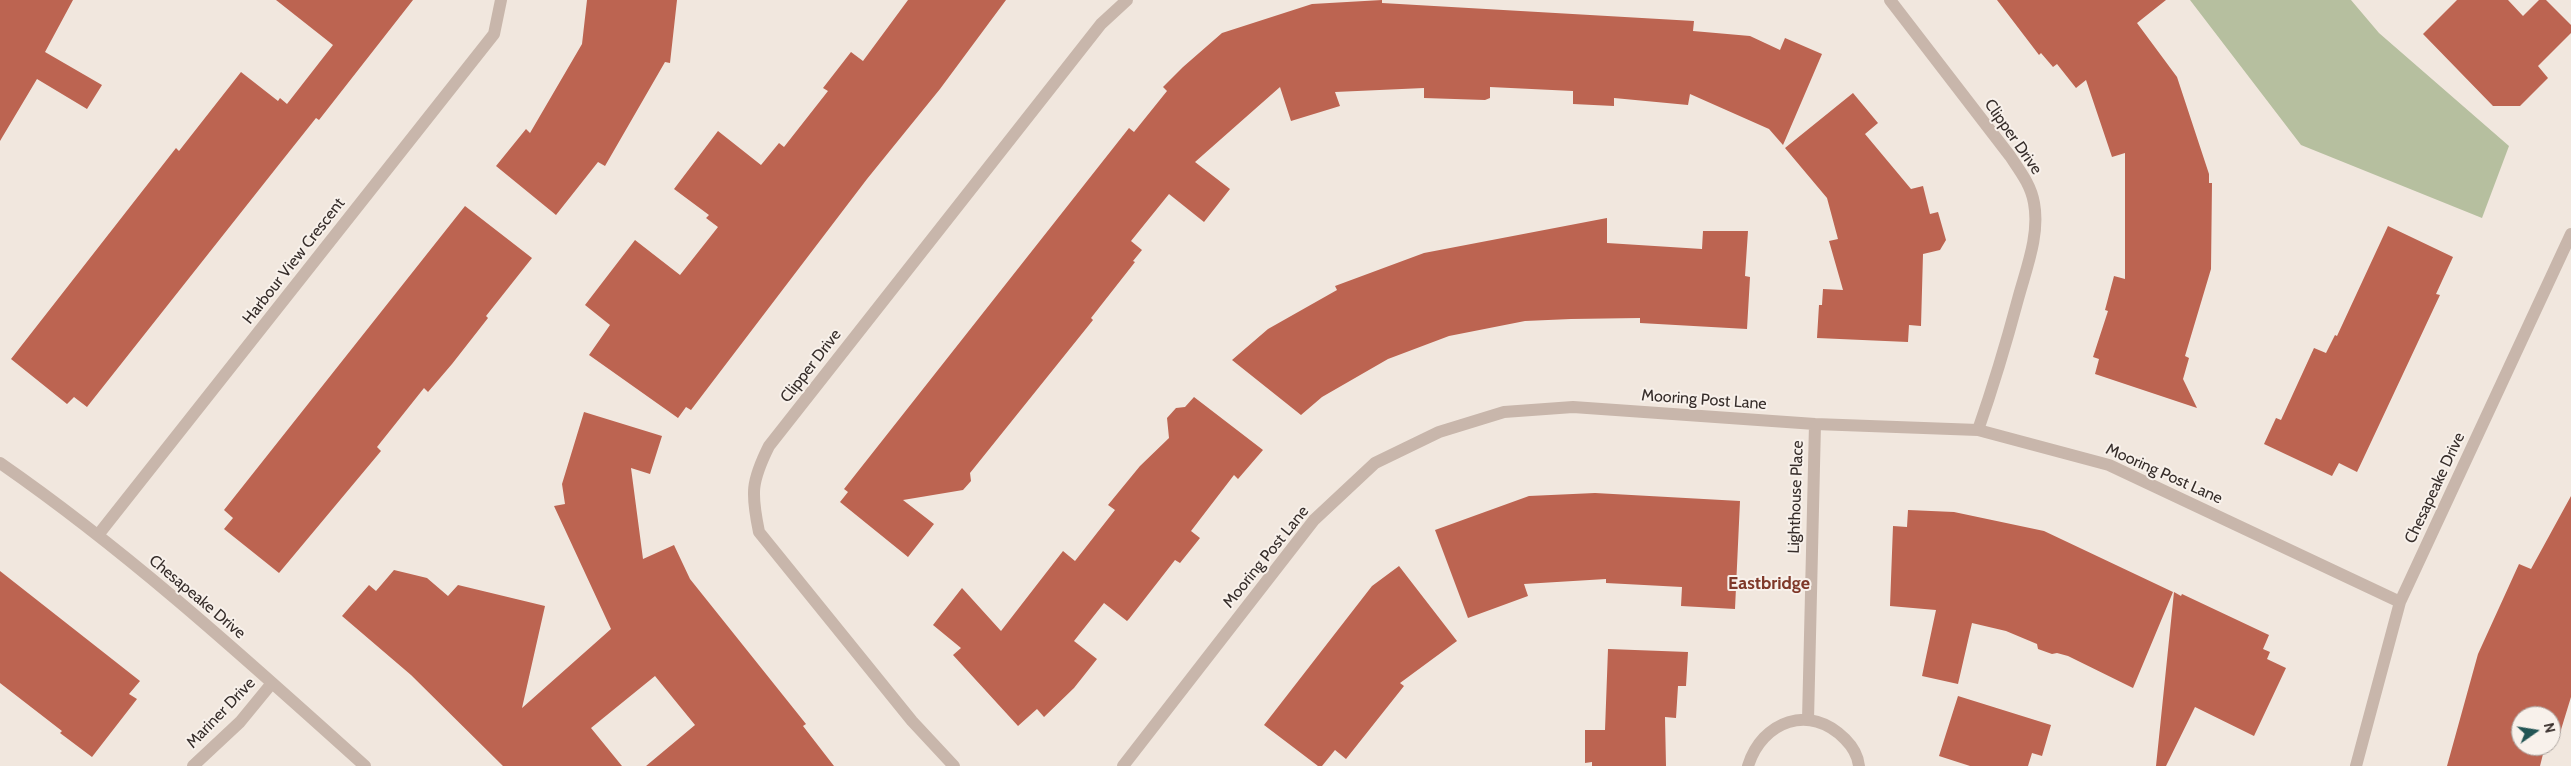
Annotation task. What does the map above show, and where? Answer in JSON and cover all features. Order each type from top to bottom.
[{"type":"street","name":"Harbour View Crescent","points":[[98,535],[494,34],[501,0]]},
{"type":"street","name":"Clipper Drive","points":[[954,766],[912,722],[759,532],[753,503],[756,472],[769,446],[787,422],[1101,24],[1127,0]]},
{"type":"street","name":"Clipper Drive","points":[[1890,0],[2015,164],[2026,180],[2034,203],[2032,251],[1998,372],[1978,430]]},
{"type":"street","name":"Chesapeake Drive","points":[[2356,766],[2400,602],[2571,234]]},
{"type":"street","name":"Mooring Post Lane","points":[[1123,766],[1314,520],[1375,463],[1439,432],[1504,412],[1573,407],[1815,424],[1978,430],[2110,464],[2400,602]]},
{"type":"street","name":"Lighthouse Place","points":[[1808,720],[1815,424]]},
{"type":"street","name":"Chesapeake Drive","points":[[0,463],[62,506],[98,535],[272,683],[365,766]]},
{"type":"street","name":"Mariner Drive","points":[[193,766],[240,722],[272,683]]},
{"type":"street","points":[[1748,766],[1753,750],[1770,731],[1788,722],[1808,720],[1819,722],[1837,730],[1850,744],[1859,766]]},
{"type":"green space","points":[[2190,0],[2351,0],[2379,33],[2509,146],[2482,218],[2301,145]]},
{"type":"building","points":[[0,0],[73,0],[45,52],[102,85],[87,109],[37,79],[0,141]]},
{"type":"building","points":[[276,0],[413,0],[319,120],[316,118],[87,407],[74,397],[67,404],[11,359],[176,148],[179,151],[241,72],[278,101],[280,98],[287,104],[333,45]]},
{"type":"building","points":[[587,0],[677,0],[670,63],[665,62],[605,166],[598,162],[556,215],[496,166],[526,129],[530,133],[582,44]]},
{"type":"building","points":[[908,0],[1006,0],[940,89],[867,179],[691,410],[686,407],[678,418],[589,355],[610,325],[585,305],[635,240],[680,275],[718,227],[706,218],[709,215],[674,189],[718,131],[761,165],[779,143],[784,147],[828,91],[823,88],[851,52],[863,61]]},
{"type":"building","points":[[1382,0],[1382,3],[1694,21],[1693,31],[1750,36],[1780,50],[1785,38],[1822,54],[1783,145],[1769,129],[1690,94],[1688,105],[1614,98],[1614,106],[1573,104],[1573,91],[1490,87],[1490,98],[1485,100],[1424,98],[1424,88],[1335,92],[1340,106],[1291,121],[1280,87],[1195,162],[1230,189],[1204,222],[1169,194],[1131,241],[1142,250],[1133,261],[1135,262],[1091,318],[1093,320],[970,473],[971,481],[963,490],[903,500],[934,524],[908,557],[840,502],[848,492],[844,489],[1129,128],[1134,132],[1167,91],[1163,87],[1183,67],[1222,33],[1312,4]]},
{"type":"building","points":[[1997,0],[2166,0],[2137,23],[2177,77],[2209,174],[2209,183],[2212,183],[2211,269],[2185,356],[2189,358],[2183,379],[2197,408],[2095,374],[2099,359],[2093,357],[2108,311],[2105,310],[2114,276],[2125,279],[2125,153],[2112,157],[2086,80],[2076,88],[2057,64],[2053,67],[2041,53],[2039,55]]},
{"type":"building","points":[[2457,0],[2508,0],[2523,16],[2539,0],[2546,0],[2571,25],[2571,33],[2538,66],[2548,78],[2520,106],[2493,106],[2423,34]]},
{"type":"building","points":[[1853,93],[1878,123],[1865,134],[1911,189],[1923,186],[1930,214],[1938,212],[1946,240],[1940,250],[1923,254],[1921,326],[1909,325],[1908,342],[1817,338],[1819,305],[1822,305],[1823,289],[1843,290],[1829,241],[1838,239],[1827,198],[1785,148]]},
{"type":"building","points":[[465,206],[532,258],[486,316],[488,318],[452,364],[428,392],[424,388],[377,447],[381,451],[279,573],[224,529],[233,518],[224,510]]},
{"type":"building","points":[[1607,218],[1607,243],[1702,249],[1703,231],[1748,231],[1745,276],[1750,277],[1747,329],[1640,323],[1640,318],[1525,321],[1449,336],[1388,359],[1322,397],[1301,415],[1232,360],[1268,329],[1337,290],[1335,286],[1424,253]]},
{"type":"building","points":[[2388,226],[2453,257],[2436,294],[2440,295],[2357,472],[2339,463],[2332,476],[2264,444],[2276,418],[2281,420],[2314,348],[2326,353],[2335,335],[2337,336]]},
{"type":"building","points":[[1194,397],[1263,450],[1238,479],[1234,475],[1191,531],[1200,538],[1180,563],[1175,560],[1127,621],[1104,603],[1074,641],[1097,659],[1074,688],[1044,717],[1037,709],[1018,726],[953,655],[961,648],[933,625],[962,588],[1001,631],[1063,551],[1075,561],[1115,510],[1108,505],[1140,466],[1169,438],[1167,418],[1176,408],[1185,407]]},
{"type":"building","points":[[584,412],[662,436],[650,474],[631,468],[643,559],[674,545],[690,579],[806,724],[803,726],[834,766],[646,766],[695,725],[655,676],[591,728],[622,766],[503,766],[411,675],[342,616],[369,585],[376,591],[394,570],[427,578],[448,596],[458,585],[545,606],[522,708],[611,629],[554,506],[565,504],[562,484]]},
{"type":"building","points":[[1595,493],[1740,501],[1735,609],[1681,606],[1682,587],[1606,583],[1606,579],[1524,584],[1528,596],[1468,618],[1435,530],[1529,496]]},
{"type":"building","points":[[2571,496],[2571,697],[2561,730],[2561,706],[2511,706],[2511,756],[2542,756],[2540,766],[2447,766],[2478,654],[2519,564],[2531,569]]},
{"type":"building","points":[[1908,510],[1954,512],[2044,531],[2173,592],[2133,688],[2068,656],[2057,653],[2052,654],[2038,649],[2037,644],[2006,631],[1972,623],[1958,684],[1922,676],[1936,610],[1890,606],[1893,526],[1907,527]]},
{"type":"building","points":[[1399,566],[1457,641],[1400,683],[1404,686],[1346,759],[1335,750],[1322,766],[1318,766],[1264,725],[1372,586]]},
{"type":"building","points":[[0,571],[140,681],[129,694],[137,699],[92,757],[0,683]]},
{"type":"building","points":[[2174,592],[2269,635],[2263,649],[2270,652],[2267,659],[2286,668],[2254,736],[2195,707],[2166,766],[2156,766]]},
{"type":"building","points":[[1608,649],[1688,652],[1686,686],[1678,686],[1676,718],[1665,717],[1666,766],[1592,766],[1592,762],[1585,763],[1585,730],[1605,730]]},
{"type":"building","points":[[1958,696],[2051,725],[2042,756],[2032,753],[2028,766],[1970,766],[1939,756]]},
{"type":"district","name":"Eastbridge","points":[[1769,584]]}]
